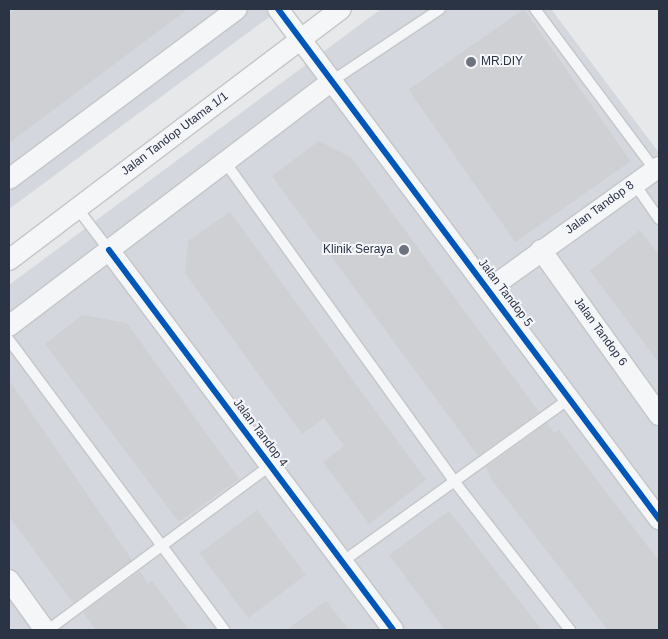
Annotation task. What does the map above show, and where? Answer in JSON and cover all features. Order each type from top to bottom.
[{"type":"street","points":[[9,179],[237,9]]},
{"type":"street","name":"Jalan Tandop 5","points":[[278,9],[659,519]]},
{"type":"street","name":"Jalan Tandop Utama 1/1","points":[[9,260],[341,9]]},
{"type":"street","points":[[9,326],[332,80]]},
{"type":"street","name":"Jalan Tandop 8","points":[[489,289],[657,168]]},
{"type":"street","name":"Jalan Tandop 4","points":[[109,250],[393,630]]},
{"type":"street","name":"Jalan Tandop 6","points":[[541,250],[659,415]]},
{"type":"street","points":[[9,580],[46,630]]},
{"type":"lane","points":[[332,80],[440,9]]},
{"type":"lane","points":[[535,9],[657,168]]},
{"type":"lane","points":[[225,162],[454,481],[570,630]]},
{"type":"lane","points":[[634,183],[659,219]]},
{"type":"lane","points":[[77,208],[109,250]]},
{"type":"lane","points":[[9,340],[224,630]]},
{"type":"lane","points":[[342,562],[570,398]]},
{"type":"lane","points":[[46,630],[270,466]]},
{"type":"shaded area","points":[[9,9],[280,9],[9,209]]},
{"type":"shaded area","points":[[381,9],[551,9],[659,153],[659,630],[9,630],[9,285]]},
{"type":"building","points":[[16,9],[188,9],[9,143],[9,14]]},
{"type":"building","points":[[524,9],[631,161],[515,242],[408,90]]},
{"type":"building","points":[[319,141],[351,157],[539,412],[478,456],[272,176]]},
{"type":"building","points":[[230,212],[426,480],[369,524],[323,462],[344,446],[324,418],[302,434],[185,273],[188,241]]},
{"type":"building","points":[[640,230],[659,255],[659,363],[590,271]]},
{"type":"building","points":[[82,315],[127,323],[239,479],[179,522],[45,344]]},
{"type":"building","points":[[9,380],[132,560],[73,603],[9,516]]},
{"type":"building","points":[[547,423],[554,433],[559,430],[659,561],[659,630],[608,630],[491,479],[486,467]]},
{"type":"building","points":[[257,510],[306,575],[248,618],[199,553]]},
{"type":"building","points":[[449,511],[542,630],[445,630],[389,555]]},
{"type":"building","points":[[140,571],[148,584],[152,581],[189,630],[96,630],[83,612]]},
{"type":"building","points":[[326,601],[349,630],[286,630]]},
{"type":"cycle path","points":[[278,9],[659,519]]},
{"type":"cycle path","points":[[109,250],[393,630]]},
{"type":"place","name":"MR.DIY","points":[[471,62]]},
{"type":"place","name":"Klinik Seraya","points":[[404,250]]}]
